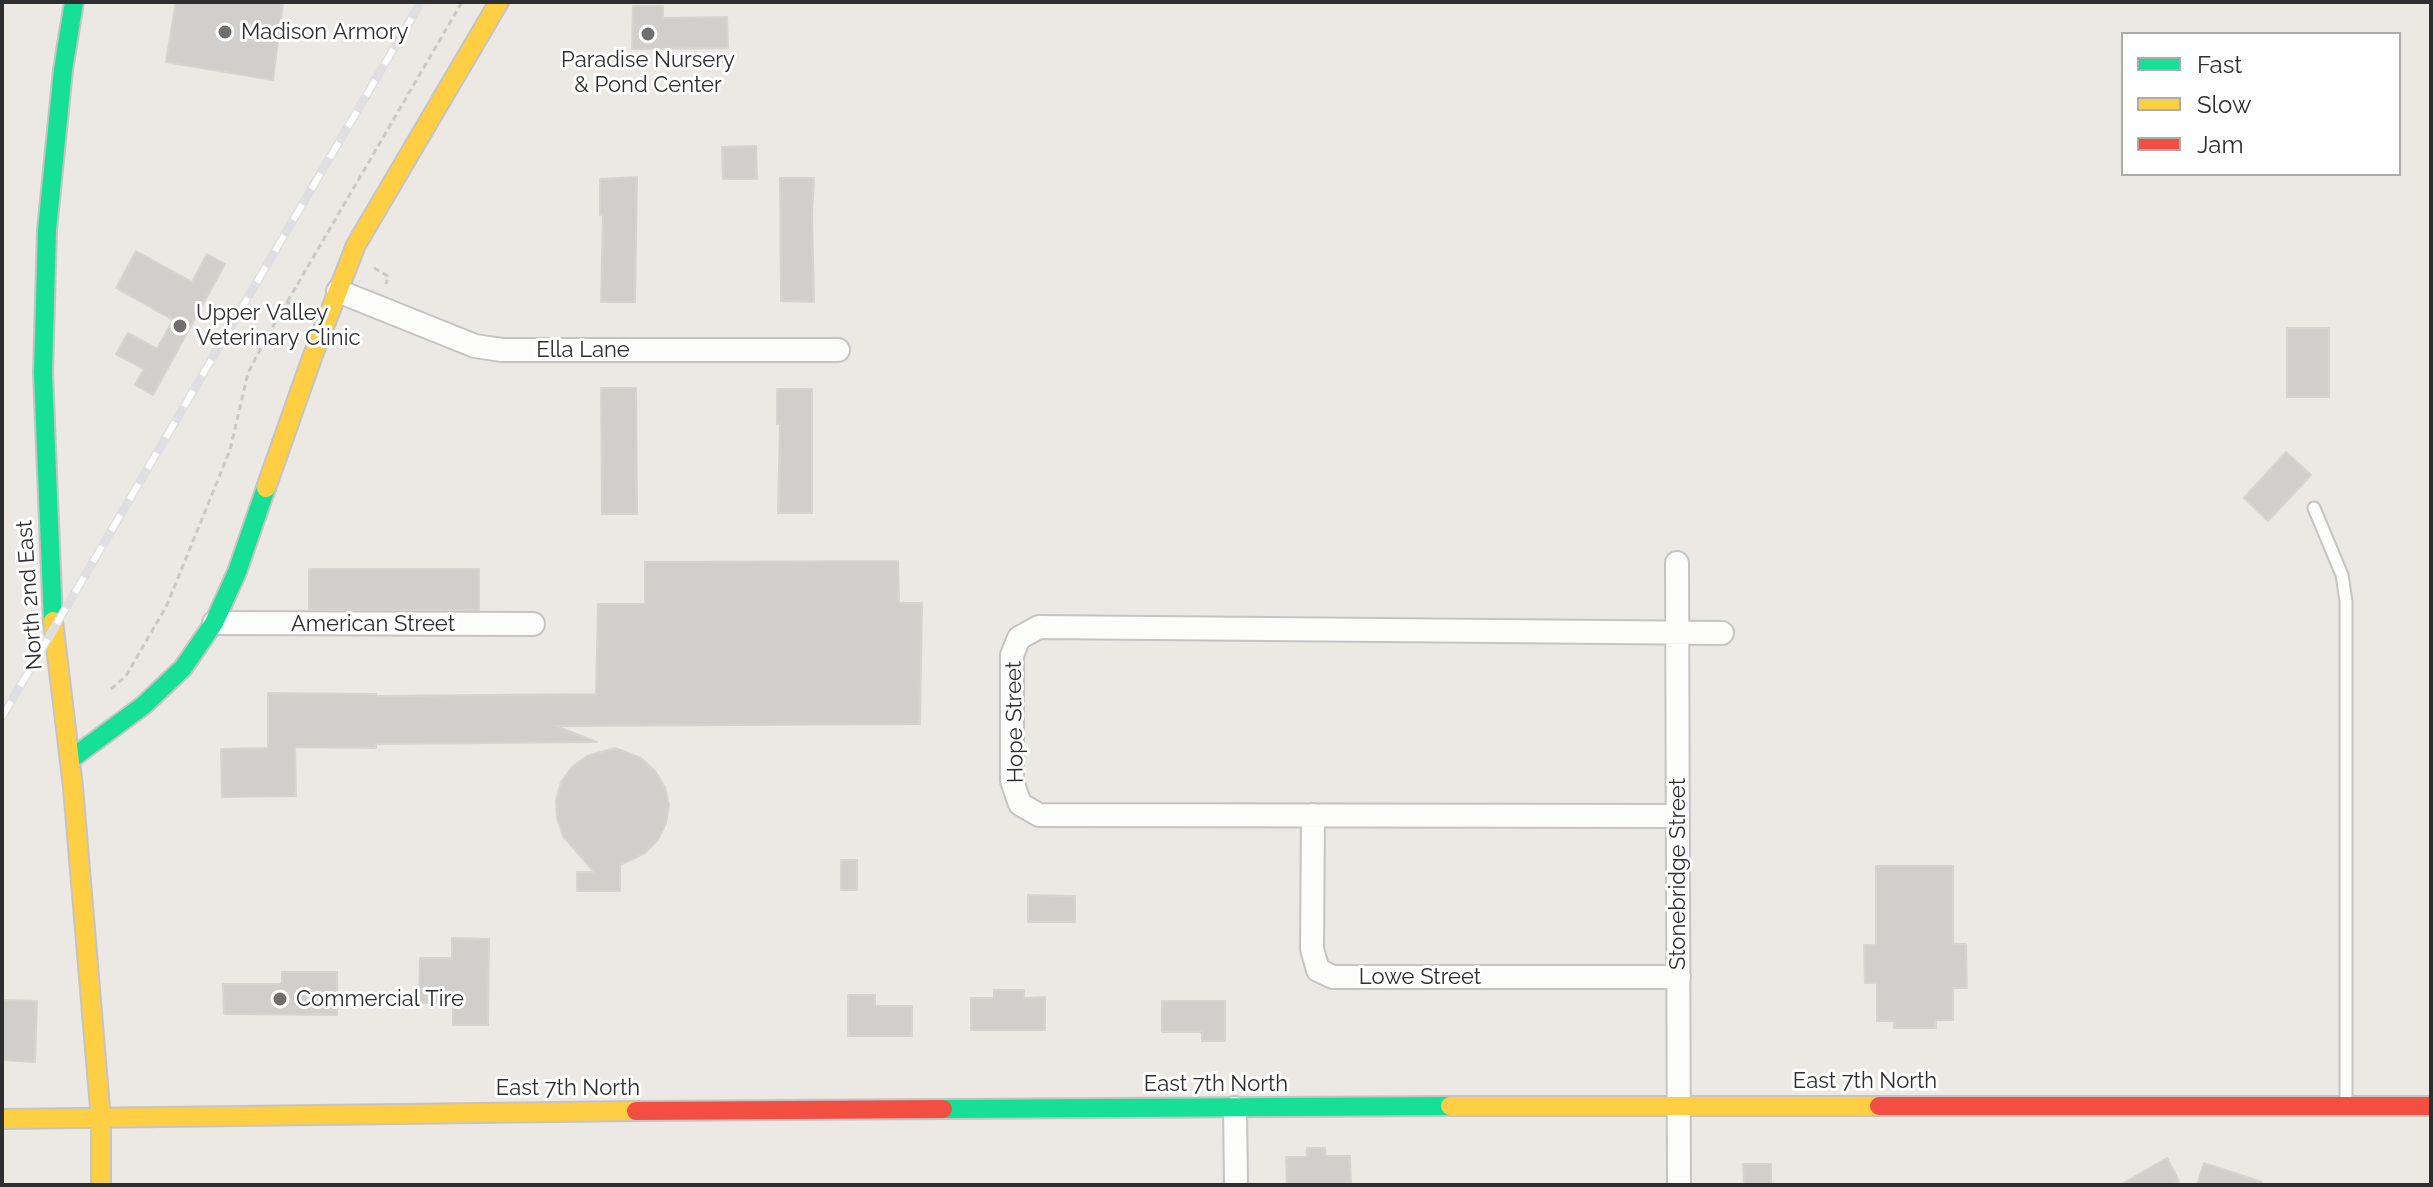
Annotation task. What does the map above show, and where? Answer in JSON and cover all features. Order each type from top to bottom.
[{"type":"street","name":"North 2nd East","points":[[74,2],[63,70],[47,230],[43,373],[53,632],[71,759],[101,1120],[101,1185]]},
{"type":"street","points":[[71,759],[144,705],[183,668],[214,623],[237,572],[313,355],[356,245],[499,2]]},
{"type":"street","name":"Ella Lane","points":[[338,291],[475,346],[502,350],[838,350]]},
{"type":"street","name":"Stonebridge Street","points":[[1677,563],[1679,1185]]},
{"type":"street","name":"American Street","points":[[214,623],[533,624]]},
{"type":"street","name":"Hope Street","points":[[1678,816],[1039,815],[1020,804],[1012,781],[1012,655],[1019,638],[1039,627],[1722,633]]},
{"type":"street","name":"Lowe Street","points":[[1313,815],[1312,949],[1318,970],[1333,977],[1679,977]]},
{"type":"street","name":"East 7th North","points":[[2,1119],[101,1120],[426,1113],[1679,1105],[2431,1106]]},
{"type":"street","points":[[1235,1108],[1236,1185]]},
{"type":"lane","points":[[2314,508],[2342,575],[2346,601],[2346,1106]]},
{"type":"path","points":[[111,689],[126,676],[167,605],[230,450],[248,373],[286,302],[462,2]]},
{"type":"path","points":[[370,266],[388,276],[386,284]]},
{"type":"path","points":[[286,302],[311,310]]},
{"type":"building","name":"Madison Armory","points":[[176,2],[283,2],[273,80],[166,62]]},
{"type":"building","points":[[633,6],[663,6],[663,18],[727,17],[728,48],[632,49]]},
{"type":"building","points":[[756,146],[757,179],[723,179],[722,147]]},
{"type":"building","points":[[637,177],[635,302],[601,302],[603,215],[600,215],[600,179]]},
{"type":"building","points":[[780,178],[814,178],[814,302],[781,301]]},
{"type":"building","name":"Upper Valley Veterinary Clinic","points":[[136,251],[192,282],[207,254],[225,264],[153,395],[135,385],[144,369],[116,354],[128,333],[157,349],[173,320],[116,288]]},
{"type":"building","points":[[2287,328],[2329,328],[2329,397],[2287,397]]},
{"type":"building","points":[[601,388],[636,388],[637,514],[602,514]]},
{"type":"building","points":[[777,389],[812,389],[812,513],[778,513],[780,424],[777,424]]},
{"type":"building","points":[[2286,452],[2311,475],[2268,521],[2244,498]]},
{"type":"building","points":[[898,561],[899,603],[922,603],[920,724],[556,726],[597,742],[295,747],[296,796],[222,797],[221,749],[268,748],[268,693],[376,696],[596,694],[598,604],[645,604],[645,562]]},
{"type":"building","points":[[309,569],[479,569],[479,610],[309,609]]},
{"type":"building","points":[[615,748],[641,758],[655,771],[665,787],[669,805],[666,823],[658,840],[645,853],[620,865],[620,891],[577,891],[577,872],[594,872],[563,836],[557,818],[556,800],[561,782],[572,767],[587,756]]},
{"type":"building","points":[[841,860],[857,860],[857,890],[841,890]]},
{"type":"building","points":[[1876,866],[1953,866],[1953,944],[1966,944],[1967,988],[1953,988],[1953,1020],[1936,1020],[1936,1028],[1894,1028],[1894,1021],[1877,1021],[1877,983],[1865,983],[1864,945],[1876,945]]},
{"type":"building","points":[[1028,895],[1075,896],[1075,922],[1028,922]]},
{"type":"building","points":[[452,938],[489,939],[488,1025],[453,1025],[453,1003],[419,1003],[420,958],[452,958]]},
{"type":"building","name":"Commercial Tire","points":[[282,972],[337,972],[337,1015],[224,1014],[223,984],[282,984]]},
{"type":"building","points":[[994,990],[1024,990],[1024,998],[1045,997],[1045,1030],[971,1030],[971,998],[994,998]]},
{"type":"building","points":[[848,995],[875,995],[875,1006],[912,1006],[912,1036],[848,1036]]},
{"type":"building","points":[[2,1000],[37,1001],[35,1062],[2,1060]]},
{"type":"building","points":[[1162,1001],[1225,1001],[1225,1041],[1202,1041],[1202,1032],[1162,1032]]},
{"type":"building","points":[[1307,1148],[1325,1148],[1325,1156],[1350,1156],[1351,1185],[1287,1185],[1286,1157],[1307,1157]]},
{"type":"building","points":[[2167,1158],[2179,1181],[2170,1185],[2120,1185]]},
{"type":"building","points":[[2204,1163],[2262,1182],[2261,1185],[2197,1185]]},
{"type":"building","points":[[1743,1164],[1771,1164],[1771,1185],[1744,1185]]},
{"type":"railway","points":[[2,717],[421,2]]},
{"type":"traffic: fast","points":[[53,621],[43,373],[47,230],[63,70],[74,2]]},
{"type":"traffic: fast","points":[[71,759],[144,705],[183,668],[214,623],[237,572],[266,488]]},
{"type":"traffic: fast","points":[[943,1109],[1450,1106]]},
{"type":"traffic: slow","points":[[266,488],[356,245],[499,2]]},
{"type":"traffic: slow","points":[[53,621],[73,787],[101,1120],[101,1185]]},
{"type":"traffic: slow","points":[[1450,1106],[1879,1106]]},
{"type":"traffic: slow","points":[[2,1119],[636,1111]]},
{"type":"traffic: jam","points":[[1879,1106],[2431,1106]]},
{"type":"traffic: jam","points":[[636,1111],[943,1109]]},
{"type":"place","name":"Madison Armory","points":[[225,32]]},
{"type":"place","name":"Paradise Nursery & Pond Center","points":[[648,34]]},
{"type":"place","name":"Upper Valley Veterinary Clinic","points":[[180,326]]},
{"type":"place","name":"Commercial Tire","points":[[280,999]]}]
